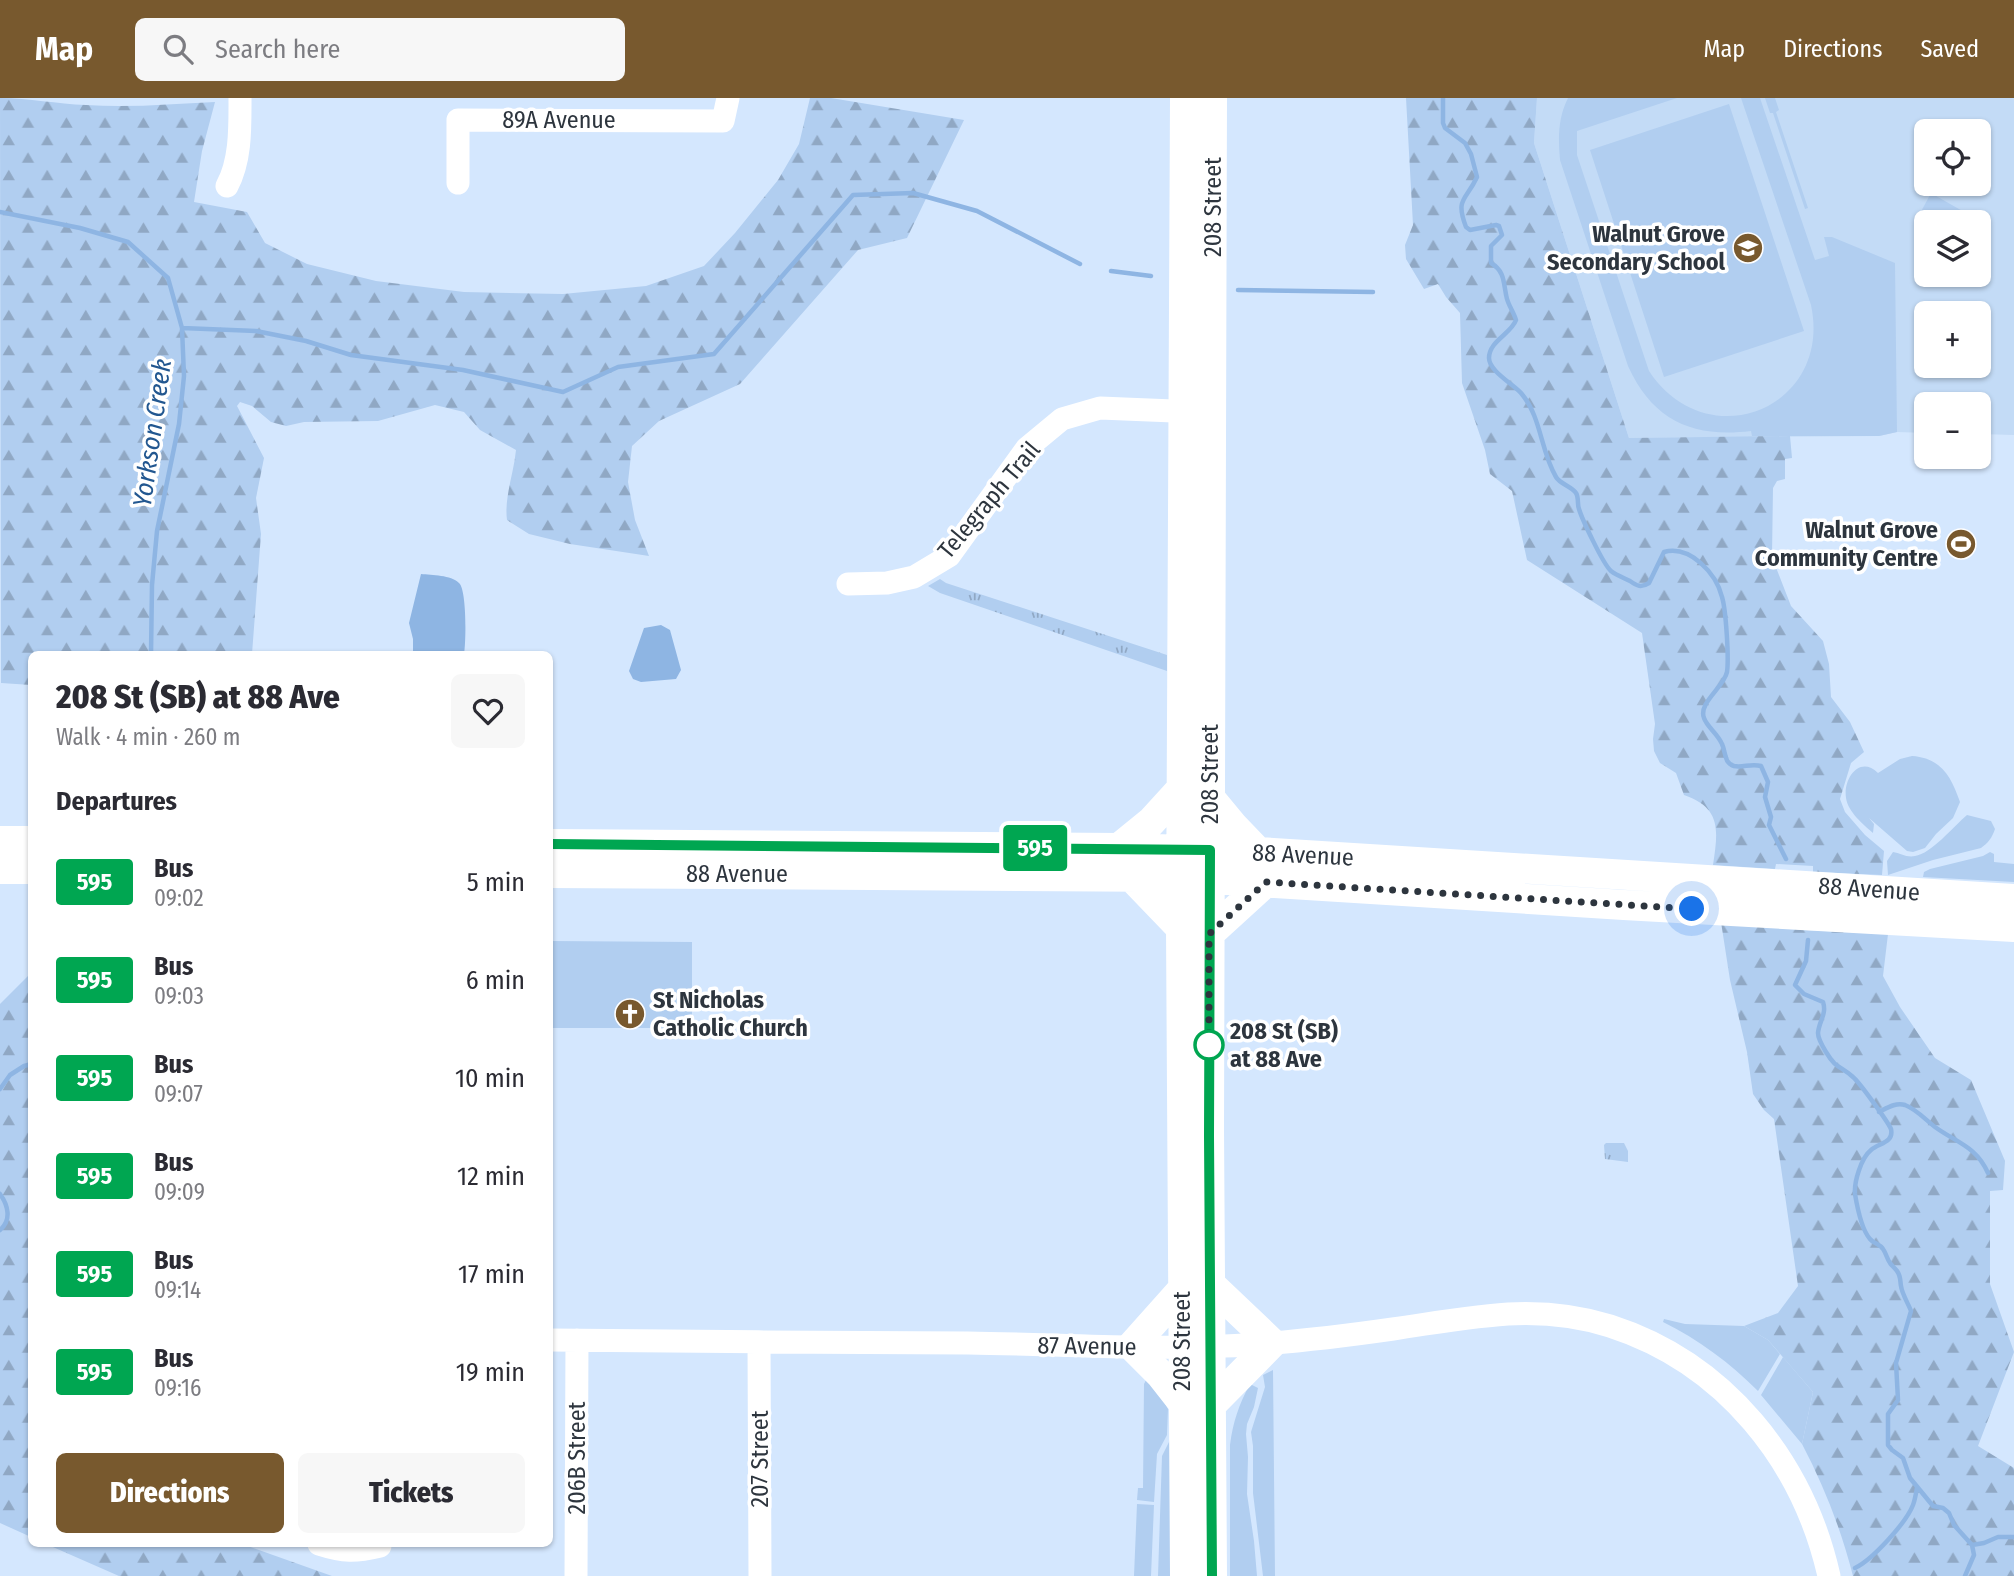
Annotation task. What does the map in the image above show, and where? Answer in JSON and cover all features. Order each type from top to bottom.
[{"type":"main road","name":"208 Street","points":[[1185,98],[1210,798],[1195,864]]},
{"type":"main road","name":"208 Street","points":[[1212,98],[1182,788],[1195,864],[1197,1405],[1212,1576]]},
{"type":"main road","points":[[1119,848],[1152,822],[1182,788]]},
{"type":"main road","points":[[1210,798],[1258,852]]},
{"type":"main road","points":[[0,841],[28,841]]},
{"type":"main road","name":"88 Avenue","points":[[553,844],[1119,848],[1266,882],[2014,927]]},
{"type":"main road","name":"88 Avenue","points":[[553,873],[1131,876],[1258,852],[2014,899]]},
{"type":"main road","points":[[0,869],[28,869]]},
{"type":"main road","points":[[1131,876],[1195,931],[1266,882]]},
{"type":"main road","points":[[1196,1287],[1272,1343],[1197,1405],[1132,1346],[1196,1287]]},
{"type":"main road","name":"208 Street","points":[[1185,1576],[1197,1405]]},
{"type":"street","points":[[227,186],[234,174],[240,131],[240,98]]},
{"type":"street","name":"89A Avenue","points":[[458,183],[458,120],[723,121],[727,98]]},
{"type":"street","name":"Telegraph Trail","points":[[848,584],[887,583],[914,577],[949,556],[1027,448],[1062,419],[1100,408],[1197,412]]},
{"type":"street","name":"87 Avenue","points":[[553,1340],[1196,1347],[1341,1336],[1524,1312],[1588,1320],[1635,1336],[1680,1358],[1720,1386],[1745,1412],[1781,1459],[1806,1503],[1829,1576]]},
{"type":"street","name":"206B Street","points":[[576,1576],[577,1340]]},
{"type":"street","name":"207 Street","points":[[759,1342],[760,1576]]},
{"type":"street","points":[[328,1547],[356,1551],[375,1547]]},
{"type":"shaded area","name":"Walnut Grove Secondary School","points":[[1537,98],[2014,98],[2014,435],[1991,434],[1991,392],[1914,392],[1914,433],[1897,432],[1879,436],[1629,438],[1534,143]]},
{"type":"shaded area","points":[[421,574],[451,578],[459,583],[465,617],[464,651],[413,651],[409,623]]},
{"type":"shaded area","points":[[661,625],[670,630],[681,670],[676,679],[641,682],[633,679],[629,671],[644,628]]},
{"type":"green space","points":[[0,98],[102,106],[215,102],[202,151],[194,202],[247,212],[265,243],[307,264],[376,281],[464,292],[563,294],[646,286],[704,266],[778,180],[799,144],[810,98],[831,98],[964,120],[907,238],[858,250],[740,384],[659,421],[632,446],[628,482],[635,520],[649,556],[570,544],[529,534],[507,520],[507,503],[516,450],[480,430],[464,412],[435,405],[378,421],[304,422],[286,426],[271,422],[252,406],[240,402],[237,406],[264,458],[256,498],[261,534],[252,651],[28,651],[28,685],[1,683]]},
{"type":"green space","points":[[1406,98],[1537,98],[1534,143],[1629,438],[1790,436],[1792,458],[1785,459],[1785,479],[1777,481],[1773,488],[1772,557],[1791,606],[1823,641],[1829,664],[1831,697],[1850,722],[1864,752],[1851,763],[1840,799],[1845,812],[1865,835],[1884,851],[1882,875],[1813,872],[1813,866],[1776,864],[1775,869],[1713,865],[1716,831],[1711,814],[1696,800],[1684,795],[1676,773],[1660,763],[1654,751],[1655,724],[1642,633],[1527,560],[1512,491],[1490,474],[1485,450],[1462,383],[1460,313],[1438,284],[1424,289],[1406,259],[1405,245],[1413,225]]},
{"type":"green space","points":[[1568,98],[1677,98],[1577,131],[1577,155],[1649,371],[1674,398],[1702,412],[1732,416],[1760,410],[1785,394],[1803,371],[1813,341],[1811,305],[1741,98],[1760,98],[1815,260],[1829,256],[1824,237],[1832,237],[1895,263],[1897,432],[1879,436],[1752,436],[1751,431],[1711,432],[1677,422],[1650,400],[1628,366],[1560,160],[1560,128]]},
{"type":"green space","points":[[1765,98],[1775,98],[1779,110],[1776,112],[1808,208],[1805,209],[1773,113],[1770,113]]},
{"type":"green space","points":[[1729,104],[1804,331],[1664,377],[1590,150]]},
{"type":"green space","points":[[1929,196],[1936,196],[1961,210],[1922,210]]},
{"type":"green space","points":[[940,579],[1167,655],[1167,671],[940,593],[928,586]]},
{"type":"green space","points":[[1922,757],[1938,765],[1949,777],[1960,802],[1953,818],[1925,848],[1913,852],[1907,851],[1869,818],[1874,824],[1873,833],[1856,817],[1846,798],[1847,783],[1854,771],[1865,766],[1878,773],[1900,759]]},
{"type":"green space","points":[[1967,815],[1991,821],[1995,829],[1991,838],[1981,848],[1888,875],[1887,861],[1893,852],[1909,856],[1921,854],[1935,845]]},
{"type":"green space","points":[[1990,852],[1994,854],[1994,862],[2014,864],[2014,882],[1923,877],[1924,872],[1930,869]]},
{"type":"green space","points":[[1721,922],[1888,934],[1883,976],[1900,1007],[1935,1058],[1971,1080],[2005,1161],[2003,1190],[1990,1191],[1990,1284],[2014,1352],[1978,1446],[2014,1468],[2014,1576],[1853,1576],[1831,1508],[1802,1444],[1813,1392],[1768,1340],[1744,1326],[1778,1313],[1798,1286],[1774,1119],[1753,1094]]},
{"type":"green space","points":[[553,941],[692,942],[692,1028],[553,1028]]},
{"type":"green space","points":[[28,976],[28,1536],[0,1523],[0,1004]]},
{"type":"green space","points":[[1606,1143],[1624,1143],[1628,1151],[1628,1162],[1605,1159]]},
{"type":"green space","points":[[1664,1319],[1685,1324],[1744,1326],[1768,1340],[1780,1354],[1758,1391],[1725,1361],[1663,1322]]},
{"type":"green space","points":[[1783,1357],[1813,1392],[1802,1444],[1761,1395]]},
{"type":"green space","points":[[1273,1370],[1275,1576],[1263,1576],[1253,1493],[1251,1432],[1265,1387],[1263,1375]]},
{"type":"green space","points":[[1147,1378],[1157,1388],[1168,1409],[1167,1435],[1157,1454],[1154,1502],[1137,1500],[1138,1488],[1143,1488],[1144,1384]]},
{"type":"green space","points":[[1250,1384],[1258,1388],[1246,1434],[1247,1494],[1257,1576],[1230,1576],[1230,1445],[1237,1413]]},
{"type":"green space","points":[[1171,1438],[1174,1576],[1158,1576],[1162,1456]]},
{"type":"green space","points":[[1137,1504],[1154,1505],[1151,1576],[1134,1576]]},
{"type":"green space","points":[[53,1547],[250,1547],[332,1576],[119,1576]]},
{"type":"waterway","points":[[1443,98],[1445,128],[1465,143],[1477,177],[1463,200],[1466,227],[1470,230],[1496,225],[1502,235],[1491,246],[1491,263],[1502,274],[1507,299],[1516,320],[1496,342],[1490,352],[1490,363],[1528,403],[1551,467],[1558,479],[1576,493],[1584,522],[1611,571],[1644,586],[1649,583],[1664,552],[1674,551],[1692,557],[1708,570],[1714,579],[1723,603],[1728,665],[1725,678],[1705,707],[1704,718],[1720,740],[1731,765],[1761,766],[1768,782],[1765,797],[1771,817],[1769,825],[1786,859]]},
{"type":"waterway","points":[[182,328],[256,331],[306,341],[351,355],[463,370],[563,392],[618,367],[714,354],[853,195],[913,193],[977,211],[1080,264]]},
{"type":"waterway","name":"Yorkson Creek","points":[[0,212],[80,228],[128,242],[168,278],[182,328],[184,376],[179,424],[157,531],[152,585],[151,651]]},
{"type":"waterway","points":[[1111,271],[1151,276]]},
{"type":"waterway","points":[[1238,290],[1373,292]]},
{"type":"waterway","points":[[1808,940],[1806,961],[1795,985],[1804,994],[1823,1002],[1824,1010],[1818,1033],[1822,1045],[1833,1062],[1853,1077],[1891,1129],[1888,1140],[1871,1150],[1864,1159],[1855,1189],[1867,1235],[1882,1247],[1898,1273],[1911,1311],[1896,1363],[1898,1400],[1888,1414],[1888,1445],[1903,1458],[1910,1478],[1933,1506],[1943,1508],[1949,1513],[1954,1525],[1972,1545],[1974,1555],[1965,1576]]},
{"type":"waterway","name":"Yorkson Creek","points":[[0,1089],[10,1075],[28,1065]]},
{"type":"waterway","points":[[1879,1112],[1895,1105],[1909,1107],[1972,1151],[1988,1173]]},
{"type":"waterway","name":"Yorkson Creek","points":[[0,1194],[8,1212],[6,1222],[0,1230]]},
{"type":"waterway","points":[[1855,1568],[1896,1531],[1913,1505],[1917,1488]]},
{"type":"waterway","points":[[1972,1545],[1998,1537],[2014,1537]]},
{"type":"bus line","name":"595","points":[[553,844],[1210,850],[1212,1576]]},
{"type":"place","name":"Walnut Grove Secondary School","points":[[1748,248]]},
{"type":"place","name":"Walnut Grove Community Centre","points":[[1961,544]]},
{"type":"place","name":"St Nicholas Catholic Church","points":[[630,1014]]},
{"type":"place","name":"208 St (SB) at 88 Ave","points":[[1209,1045]]},
{"type":"route","points":[[1209,1045],[1209,934],[1266,882],[1692,909]]}]
